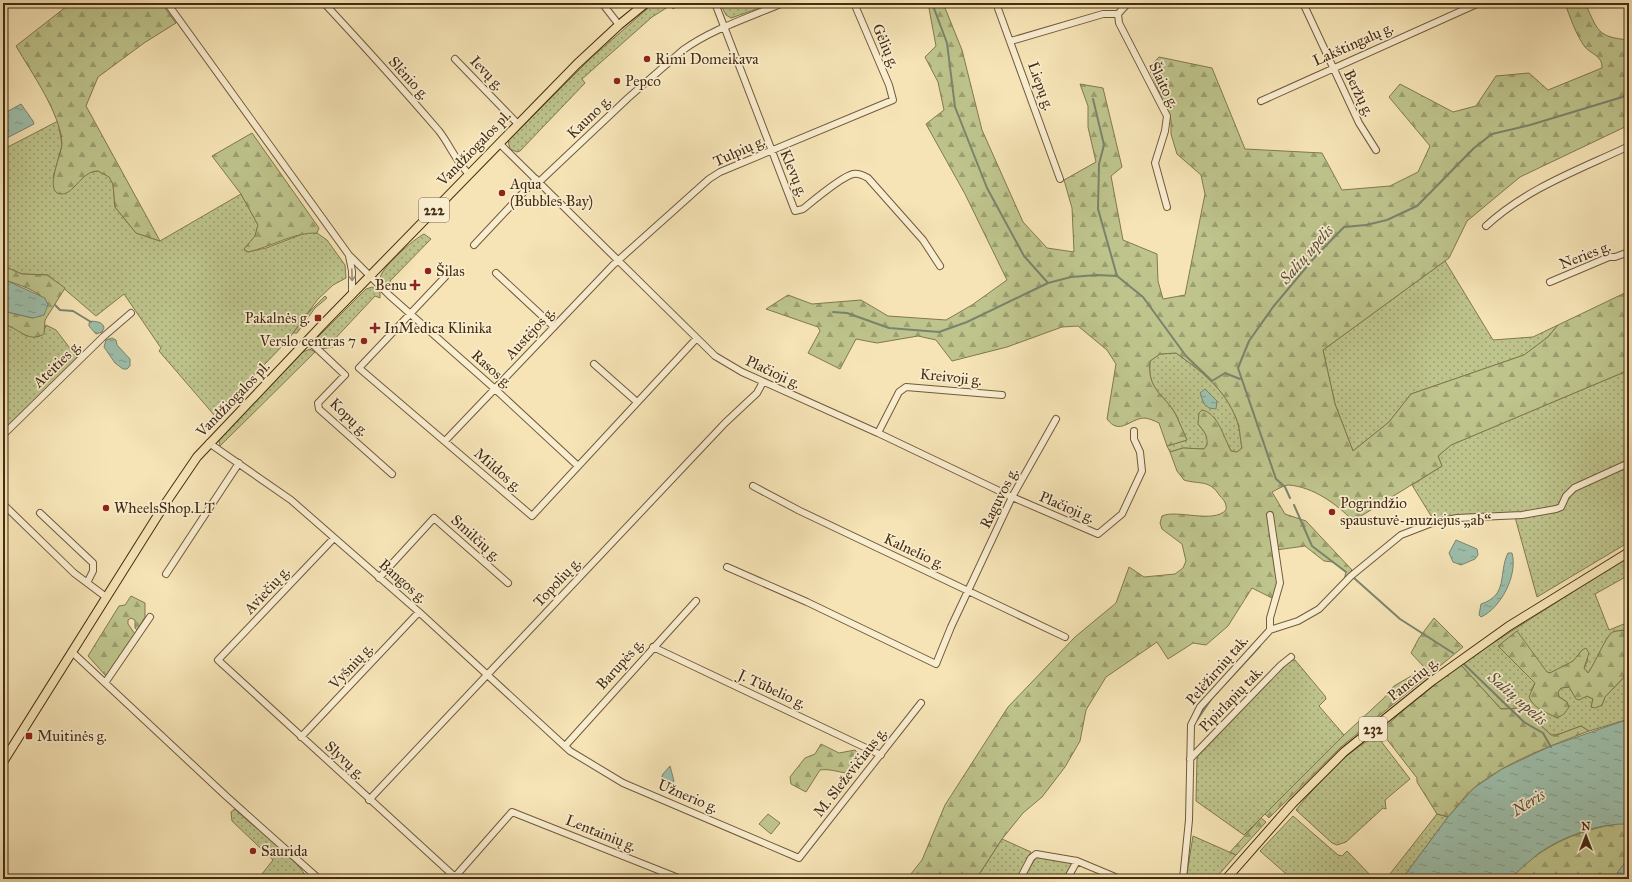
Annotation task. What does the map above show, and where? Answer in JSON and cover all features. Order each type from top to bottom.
[{"type":"main road","name":"Vandžiogalos pl.","points":[[3,762],[184,474],[210,443],[518,124],[618,25],[646,3]]},
{"type":"main road","name":"Panerių g.","points":[[1226,879],[1292,804],[1334,762],[1432,681],[1503,631],[1629,552]]},
{"type":"street","points":[[167,3],[349,255],[370,276]]},
{"type":"street","name":"Slėnio g.","points":[[324,3],[443,136],[461,166],[469,174]]},
{"type":"street","points":[[602,3],[618,25]]},
{"type":"street","name":"Klevų g.","points":[[715,3],[795,212],[803,209],[847,177],[856,174],[862,175],[868,178],[923,240],[940,266]]},
{"type":"street","name":"Kauno g.","points":[[538,181],[628,98],[692,44],[724,28],[783,3]]},
{"type":"street","name":"Gėlių g.","points":[[854,3],[889,85],[893,100]]},
{"type":"street","name":"Liepų g.","points":[[996,3],[1060,178]]},
{"type":"street","points":[[1011,41],[1103,14],[1118,14],[1128,3]]},
{"type":"street","name":"Beržų g.","points":[[1303,3],[1359,123],[1376,150]]},
{"type":"street","name":"Lakštingalų g.","points":[[1261,101],[1332,67],[1479,3]]},
{"type":"street","name":"Šlaito g.","points":[[1118,14],[1121,29],[1166,116],[1165,131],[1155,163],[1166,207]]},
{"type":"street","name":"Ievų g.","points":[[455,59],[518,124]]},
{"type":"street","name":"Tulpių g.","points":[[619,260],[709,179],[720,172],[893,100]]},
{"type":"street","name":"Plačioji g.","points":[[499,144],[619,260],[708,352],[763,382],[1012,497],[1098,534],[1122,514],[1142,471],[1140,452],[1134,439],[1134,431]]},
{"type":"street","points":[[1486,226],[1509,206],[1525,196],[1571,172],[1629,146]]},
{"type":"street","points":[[474,245],[538,181]]},
{"type":"street","name":"Neries g.","points":[[1550,282],[1609,257],[1615,257],[1629,252]]},
{"type":"street","points":[[349,255],[352,271],[352,295]]},
{"type":"street","name":"Austėjos g.","points":[[445,441],[619,260]]},
{"type":"street","points":[[496,273],[554,327]]},
{"type":"street","name":"Rasos g.","points":[[370,276],[578,466]]},
{"type":"street","name":"Mildos g.","points":[[445,277],[359,368],[532,516],[696,339]]},
{"type":"street","name":"Ateities g.","points":[[3,435],[103,337],[131,313]]},
{"type":"street","name":"Kopų g.","points":[[308,340],[345,375],[318,403],[318,406],[392,474]]},
{"type":"street","points":[[594,364],[638,402]]},
{"type":"street","name":"Topolių g.","points":[[369,800],[725,423],[757,393],[763,382]]},
{"type":"street","name":"Kreivoji g.","points":[[878,434],[899,392],[906,387],[1002,395]]},
{"type":"street","name":"Raguvos g.","points":[[727,567],[807,602],[936,664],[1012,497],[1056,419]]},
{"type":"street","name":"Bangos g.","points":[[210,443],[291,500],[419,612],[570,751]]},
{"type":"street","points":[[166,574],[239,463]]},
{"type":"street","name":"Pelėžirnių tak.","points":[[1183,879],[1189,820],[1189,733],[1194,716],[1233,669],[1270,630],[1298,621],[1319,610],[1351,576],[1401,535],[1424,526],[1457,518],[1522,515],[1556,509],[1564,504],[1566,496],[1574,488],[1629,463]]},
{"type":"street","name":"Kalnelio g.","points":[[753,486],[800,511],[1065,637]]},
{"type":"street","points":[[3,504],[87,583],[106,597]]},
{"type":"street","points":[[40,513],[93,563],[93,571],[87,583]]},
{"type":"street","points":[[1270,515],[1280,583],[1270,618],[1270,630]]},
{"type":"street","name":"Smilčių g.","points":[[379,578],[434,518],[508,583]]},
{"type":"street","name":"Aviečių g.","points":[[218,660],[334,538]]},
{"type":"street","name":"Barupės g.","points":[[565,746],[696,601]]},
{"type":"street","name":"Vyšnių g.","points":[[301,737],[419,612]]},
{"type":"street","points":[[105,684],[150,617]]},
{"type":"street","name":"J. Tūbelio g.","points":[[653,647],[880,755]]},
{"type":"street","points":[[72,652],[105,684],[319,879]]},
{"type":"street","name":"Pipirlapių tak.","points":[[1190,759],[1281,665],[1291,657]]},
{"type":"street","name":"Slyvų g.","points":[[218,660],[454,878]]},
{"type":"street","name":"M. Sleževičiaus g.","points":[[799,858],[921,703]]},
{"type":"street","name":"Užnerio g.","points":[[570,751],[624,783],[799,858]]},
{"type":"street","name":"Lentainių g.","points":[[454,878],[512,812],[681,879]]},
{"type":"street","points":[[1020,879],[1030,858],[1036,854],[1076,861],[1120,879]]},
{"type":"street","points":[[1067,879],[1076,861]]},
{"type":"green space","points":[[71,3],[83,3],[84,5],[87,3],[161,3],[176,23],[144,43],[98,77],[86,106],[160,241],[136,233],[115,207],[113,184],[109,177],[98,171],[87,175],[66,193],[61,194],[56,192],[54,187],[53,180],[62,144],[60,132],[51,107],[16,46]]},
{"type":"green space","points":[[654,3],[682,3],[673,9],[671,5],[652,17],[582,79],[585,83],[520,151],[517,152],[510,149],[508,141],[591,58]]},
{"type":"green space","points":[[720,3],[774,3],[731,18],[726,15]]},
{"type":"green space","points":[[928,3],[943,3],[962,50],[982,130],[1023,222],[1047,248],[1074,252],[1072,208],[1064,180],[1096,162],[1088,127],[1088,106],[1080,84],[1103,88],[1122,167],[1111,176],[1123,240],[1157,254],[1158,281],[1163,299],[1185,295],[1205,194],[1201,175],[1177,154],[1171,134],[1171,120],[1149,68],[1159,57],[1212,68],[1245,149],[1322,153],[1342,190],[1390,186],[1418,172],[1430,146],[1389,97],[1400,84],[1453,112],[1476,106],[1496,76],[1529,73],[1548,90],[1602,68],[1599,58],[1585,47],[1579,38],[1565,3],[1585,3],[1596,26],[1604,34],[1618,39],[1629,40],[1629,125],[1520,177],[1467,221],[1449,258],[1323,350],[1335,404],[1353,451],[1389,422],[1411,394],[1524,355],[1548,337],[1558,325],[1629,291],[1629,370],[1451,445],[1438,456],[1442,466],[1353,521],[1340,508],[1324,497],[1307,489],[1289,485],[1272,492],[1285,514],[1306,521],[1352,570],[1344,580],[1346,572],[1333,562],[1324,561],[1305,546],[1276,550],[1280,583],[1276,600],[1252,588],[1228,626],[1206,645],[1193,643],[1168,659],[1157,642],[1106,677],[1086,710],[1080,741],[1065,767],[1042,797],[1023,813],[1002,839],[976,879],[907,879],[922,860],[945,805],[1008,707],[1075,637],[1116,603],[1129,567],[1144,577],[1175,574],[1183,568],[1186,561],[1182,544],[1162,529],[1160,523],[1162,516],[1176,514],[1213,516],[1226,510],[1224,501],[1212,487],[1184,480],[1177,471],[1170,452],[1183,448],[1204,449],[1207,445],[1205,434],[1198,424],[1199,413],[1202,410],[1208,412],[1212,416],[1220,427],[1231,451],[1237,452],[1242,448],[1237,421],[1225,398],[1211,381],[1176,353],[1160,354],[1150,361],[1151,379],[1157,391],[1176,415],[1187,440],[1167,446],[1159,423],[1156,421],[1144,418],[1125,425],[1116,426],[1107,419],[1116,364],[1107,350],[1078,326],[1062,327],[1007,347],[952,361],[936,340],[918,336],[877,343],[856,339],[840,369],[808,353],[820,331],[818,327],[766,309],[788,295],[812,304],[861,300],[888,316],[946,320],[972,305],[1007,280],[965,194],[926,124],[944,110],[938,82],[925,57],[936,46]]},
{"type":"green space","points":[[58,121],[62,145],[53,178],[68,192],[87,173],[98,171],[109,176],[113,184],[115,207],[136,233],[160,241],[241,194],[258,225],[255,236],[244,250],[248,252],[266,248],[308,232],[317,233],[327,240],[345,265],[346,278],[333,285],[318,299],[287,341],[215,416],[159,351],[161,348],[124,294],[96,316],[48,275],[22,274],[3,266],[3,143],[6,148]]},
{"type":"green space","points":[[252,133],[319,228],[317,233],[308,233],[291,237],[248,252],[244,249],[255,236],[258,225],[241,194],[212,156]]},
{"type":"green space","points":[[424,234],[431,239],[390,281],[393,286],[387,287],[380,279],[385,268],[391,261]]},
{"type":"green space","points":[[1445,261],[1493,340],[1533,337],[1558,325],[1548,337],[1524,355],[1411,394],[1389,422],[1353,451],[1335,404],[1323,350]]},
{"type":"green space","points":[[3,266],[22,274],[47,275],[65,288],[45,320],[44,334],[38,337],[28,336],[3,324],[3,311],[33,318],[48,304],[40,295],[3,279]]},
{"type":"green space","points":[[372,287],[380,292],[380,298],[375,296],[330,344],[333,347],[321,349],[316,344],[318,337],[366,289]]},
{"type":"green space","points":[[325,296],[327,298],[315,308],[297,333],[293,333],[309,312]]},
{"type":"green space","points":[[3,324],[19,330],[26,336],[43,334],[46,325],[56,330],[79,360],[3,435]]},
{"type":"green space","points":[[310,349],[315,352],[220,446],[219,441],[221,437],[303,352]]},
{"type":"green space","points":[[1176,353],[1211,381],[1231,407],[1238,425],[1242,448],[1237,452],[1231,451],[1214,417],[1198,424],[1208,438],[1207,445],[1204,449],[1183,448],[1170,452],[1167,446],[1187,440],[1176,415],[1157,391],[1151,379],[1150,361],[1160,354]]},
{"type":"green space","points":[[1629,370],[1629,542],[1537,597],[1515,517],[1475,519],[1472,514],[1433,519],[1412,485],[1442,466],[1438,456],[1451,445]]},
{"type":"green space","points":[[1629,556],[1629,575],[1595,594],[1609,630],[1629,622],[1629,630],[1615,631],[1610,634],[1588,673],[1584,668],[1588,660],[1582,650],[1574,661],[1550,673],[1547,672],[1535,683],[1531,690],[1567,702],[1559,697],[1558,692],[1561,688],[1569,687],[1593,699],[1591,707],[1602,705],[1605,697],[1629,672],[1629,719],[1589,731],[1581,726],[1557,735],[1551,735],[1522,708],[1501,709],[1460,664]]},
{"type":"green space","points":[[131,596],[145,603],[145,617],[137,630],[135,628],[135,620],[131,618],[128,620],[128,624],[135,634],[106,676],[88,656],[119,606],[125,605]]},
{"type":"green space","points":[[1434,618],[1463,647],[1341,747],[1269,818],[1265,814],[1344,735],[1384,698],[1394,686],[1425,668],[1411,653],[1419,638]]},
{"type":"green space","points":[[1629,630],[1629,672],[1605,697],[1602,705],[1595,708],[1591,707],[1593,699],[1587,696],[1579,700],[1576,699],[1569,687],[1561,688],[1558,692],[1559,697],[1567,702],[1569,707],[1564,714],[1557,718],[1541,710],[1531,701],[1529,697],[1535,683],[1498,646],[1517,631],[1547,672],[1550,673],[1573,661],[1582,650],[1586,648],[1589,653],[1584,668],[1588,673],[1610,634],[1615,631]]},
{"type":"green space","points":[[1290,660],[1295,660],[1325,696],[1326,699],[1319,706],[1344,735],[1244,835],[1196,801],[1197,757]]},
{"type":"green space","points":[[1460,664],[1501,709],[1522,708],[1551,735],[1557,735],[1581,726],[1589,731],[1559,742],[1501,769],[1471,790],[1448,817],[1437,814],[1417,782],[1417,778],[1382,733],[1382,730],[1421,694]]},
{"type":"green space","points":[[1377,736],[1410,779],[1385,800],[1386,809],[1383,808],[1346,842],[1337,845],[1332,843],[1296,810],[1333,768],[1354,750]]},
{"type":"green space","points":[[821,744],[839,753],[855,750],[860,756],[858,765],[855,770],[846,773],[820,770],[806,792],[791,784],[790,777],[805,758],[815,754]]},
{"type":"green space","points":[[235,809],[286,853],[303,871],[307,879],[258,879],[273,860],[232,821],[231,812]]},
{"type":"green space","points":[[768,814],[780,823],[771,834],[759,824]]},
{"type":"green space","points":[[1437,814],[1448,817],[1402,879],[1386,879]]},
{"type":"green space","points":[[1293,816],[1338,855],[1342,856],[1347,851],[1374,879],[1292,879],[1260,851]]},
{"type":"green space","points":[[1261,818],[1266,822],[1236,855],[1230,852]]},
{"type":"green space","points":[[1620,823],[1629,824],[1629,857],[1613,879],[1509,879],[1524,865],[1558,842],[1588,830]]},
{"type":"green space","points":[[1193,836],[1236,855],[1215,879],[1186,879]]},
{"type":"green space","points":[[1002,839],[1031,852],[1017,879],[976,879]]},
{"type":"green space","points":[[1037,856],[1072,862],[1073,865],[1066,879],[1023,879]]},
{"type":"water","points":[[21,104],[34,124],[3,140],[3,114]]},
{"type":"water","points":[[3,279],[45,298],[48,305],[44,315],[33,318],[3,311]]},
{"type":"water","points":[[92,321],[103,325],[104,328],[102,332],[96,334],[89,326],[89,323]]},
{"type":"water","points":[[112,338],[116,340],[117,345],[130,359],[130,366],[127,369],[123,369],[115,363],[104,347],[106,340]]},
{"type":"water","points":[[1205,389],[1217,401],[1216,409],[1209,408],[1204,404],[1200,393]]},
{"type":"water","points":[[1456,540],[1477,549],[1478,555],[1475,559],[1461,565],[1453,562],[1449,553]]},
{"type":"water","points":[[1508,553],[1512,553],[1513,562],[1510,581],[1501,599],[1488,613],[1481,617],[1479,615],[1481,604],[1490,600],[1496,595],[1499,589]]},
{"type":"water","name":"Neris","points":[[1629,719],[1629,824],[1618,824],[1594,828],[1559,841],[1539,853],[1509,879],[1402,879],[1448,817],[1474,788],[1502,769],[1551,746]]},
{"type":"water","points":[[670,766],[674,781],[671,787],[661,779],[663,774]]},
{"type":"water","points":[[1629,857],[1629,879],[1613,879]]},
{"type":"waterway","points":[[932,3],[947,43],[955,107],[987,188],[1024,256],[1048,283]]},
{"type":"waterway","name":"Salių upelis","points":[[1290,498],[1285,487],[1276,479],[1238,368],[1249,341],[1273,307],[1314,258],[1344,227],[1366,225],[1387,220],[1417,206],[1474,148],[1492,134],[1530,125],[1629,95]]},
{"type":"waterway","points":[[1093,99],[1104,145],[1099,164],[1098,209],[1117,276]]},
{"type":"waterway","points":[[833,312],[847,313],[889,328],[939,332],[967,322],[1048,283],[1071,277],[1097,275],[1117,276],[1143,297],[1186,356],[1212,381],[1225,373],[1240,379]]},
{"type":"waterway","points":[[55,305],[60,310],[73,311],[91,322]]},
{"type":"waterway","name":"Salių upelis","points":[[1294,505],[1312,546],[1346,572]]},
{"type":"waterway","name":"Salių upelis","points":[[1354,578],[1400,619],[1453,653]]},
{"type":"waterway","points":[[1197,720],[1212,698],[1260,646]]},
{"type":"waterway","name":"Salių upelis","points":[[1464,664],[1524,722],[1543,733],[1551,747]]},
{"type":"place","name":"Rimi Domeikava","points":[[647,59]]},
{"type":"place","name":"Pepco","points":[[617,81]]},
{"type":"place","name":"Aqua (Bubbles Bay)","points":[[502,193]]},
{"type":"place","name":"Šilas","points":[[428,271]]},
{"type":"place","name":"Benu","points":[[415,285]]},
{"type":"place","name":"Pakalnės g.","points":[[318,318]]},
{"type":"place","name":"InMedica Klinika","points":[[375,328]]},
{"type":"place","name":"Verslo centras 7","points":[[364,341]]},
{"type":"place","name":"WheelsShop.LT","points":[[106,508]]},
{"type":"place","name":"Pogrindžio spaustuvė-muziejus „ab“","points":[[1332,512]]},
{"type":"place","name":"Muitinės g.","points":[[29,736]]},
{"type":"place","name":"Saurida","points":[[253,851]]}]
